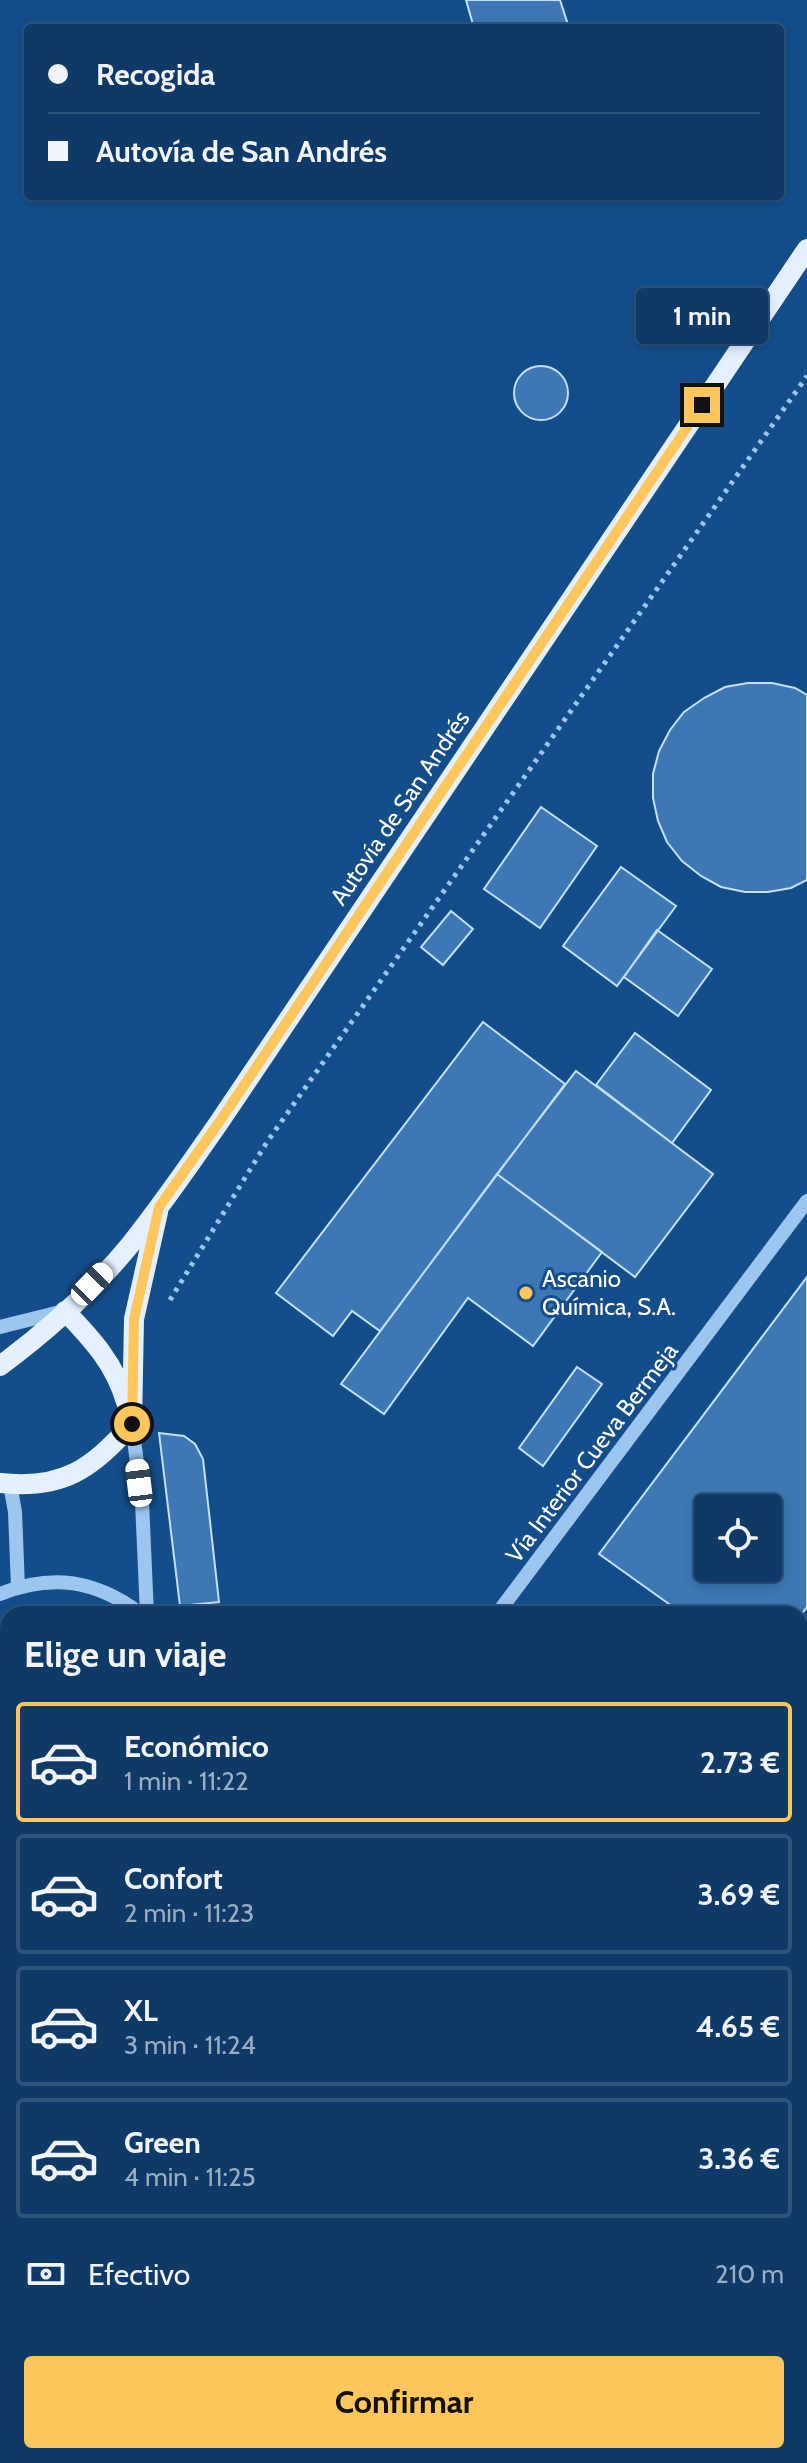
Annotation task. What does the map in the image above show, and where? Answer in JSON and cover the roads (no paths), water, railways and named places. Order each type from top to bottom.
[{"type":"main road","name":"Autovía de San Andrés","points":[[0,1366],[65,1311],[128,1247],[159,1207],[807,249]]},
{"type":"main road","points":[[3,1479],[43,1485],[84,1469],[104,1455],[132,1424],[134,1319],[159,1207]]},
{"type":"main road","points":[[65,1311],[100,1349],[119,1380],[132,1424]]},
{"type":"street","name":"Vía Interior Cueva Bermeja","points":[[503,1606],[807,1201]]},
{"type":"street","points":[[0,1327],[65,1311]]},
{"type":"street","points":[[132,1424],[142,1502],[147,1606]]},
{"type":"street","points":[[3,1479],[15,1512],[18,1587]]},
{"type":"street","points":[[0,1594],[18,1587],[52,1581],[87,1585],[120,1598],[130,1606]]},
{"type":"place","name":"Ascanio Química, S.A.","points":[[526,1293]]}]
